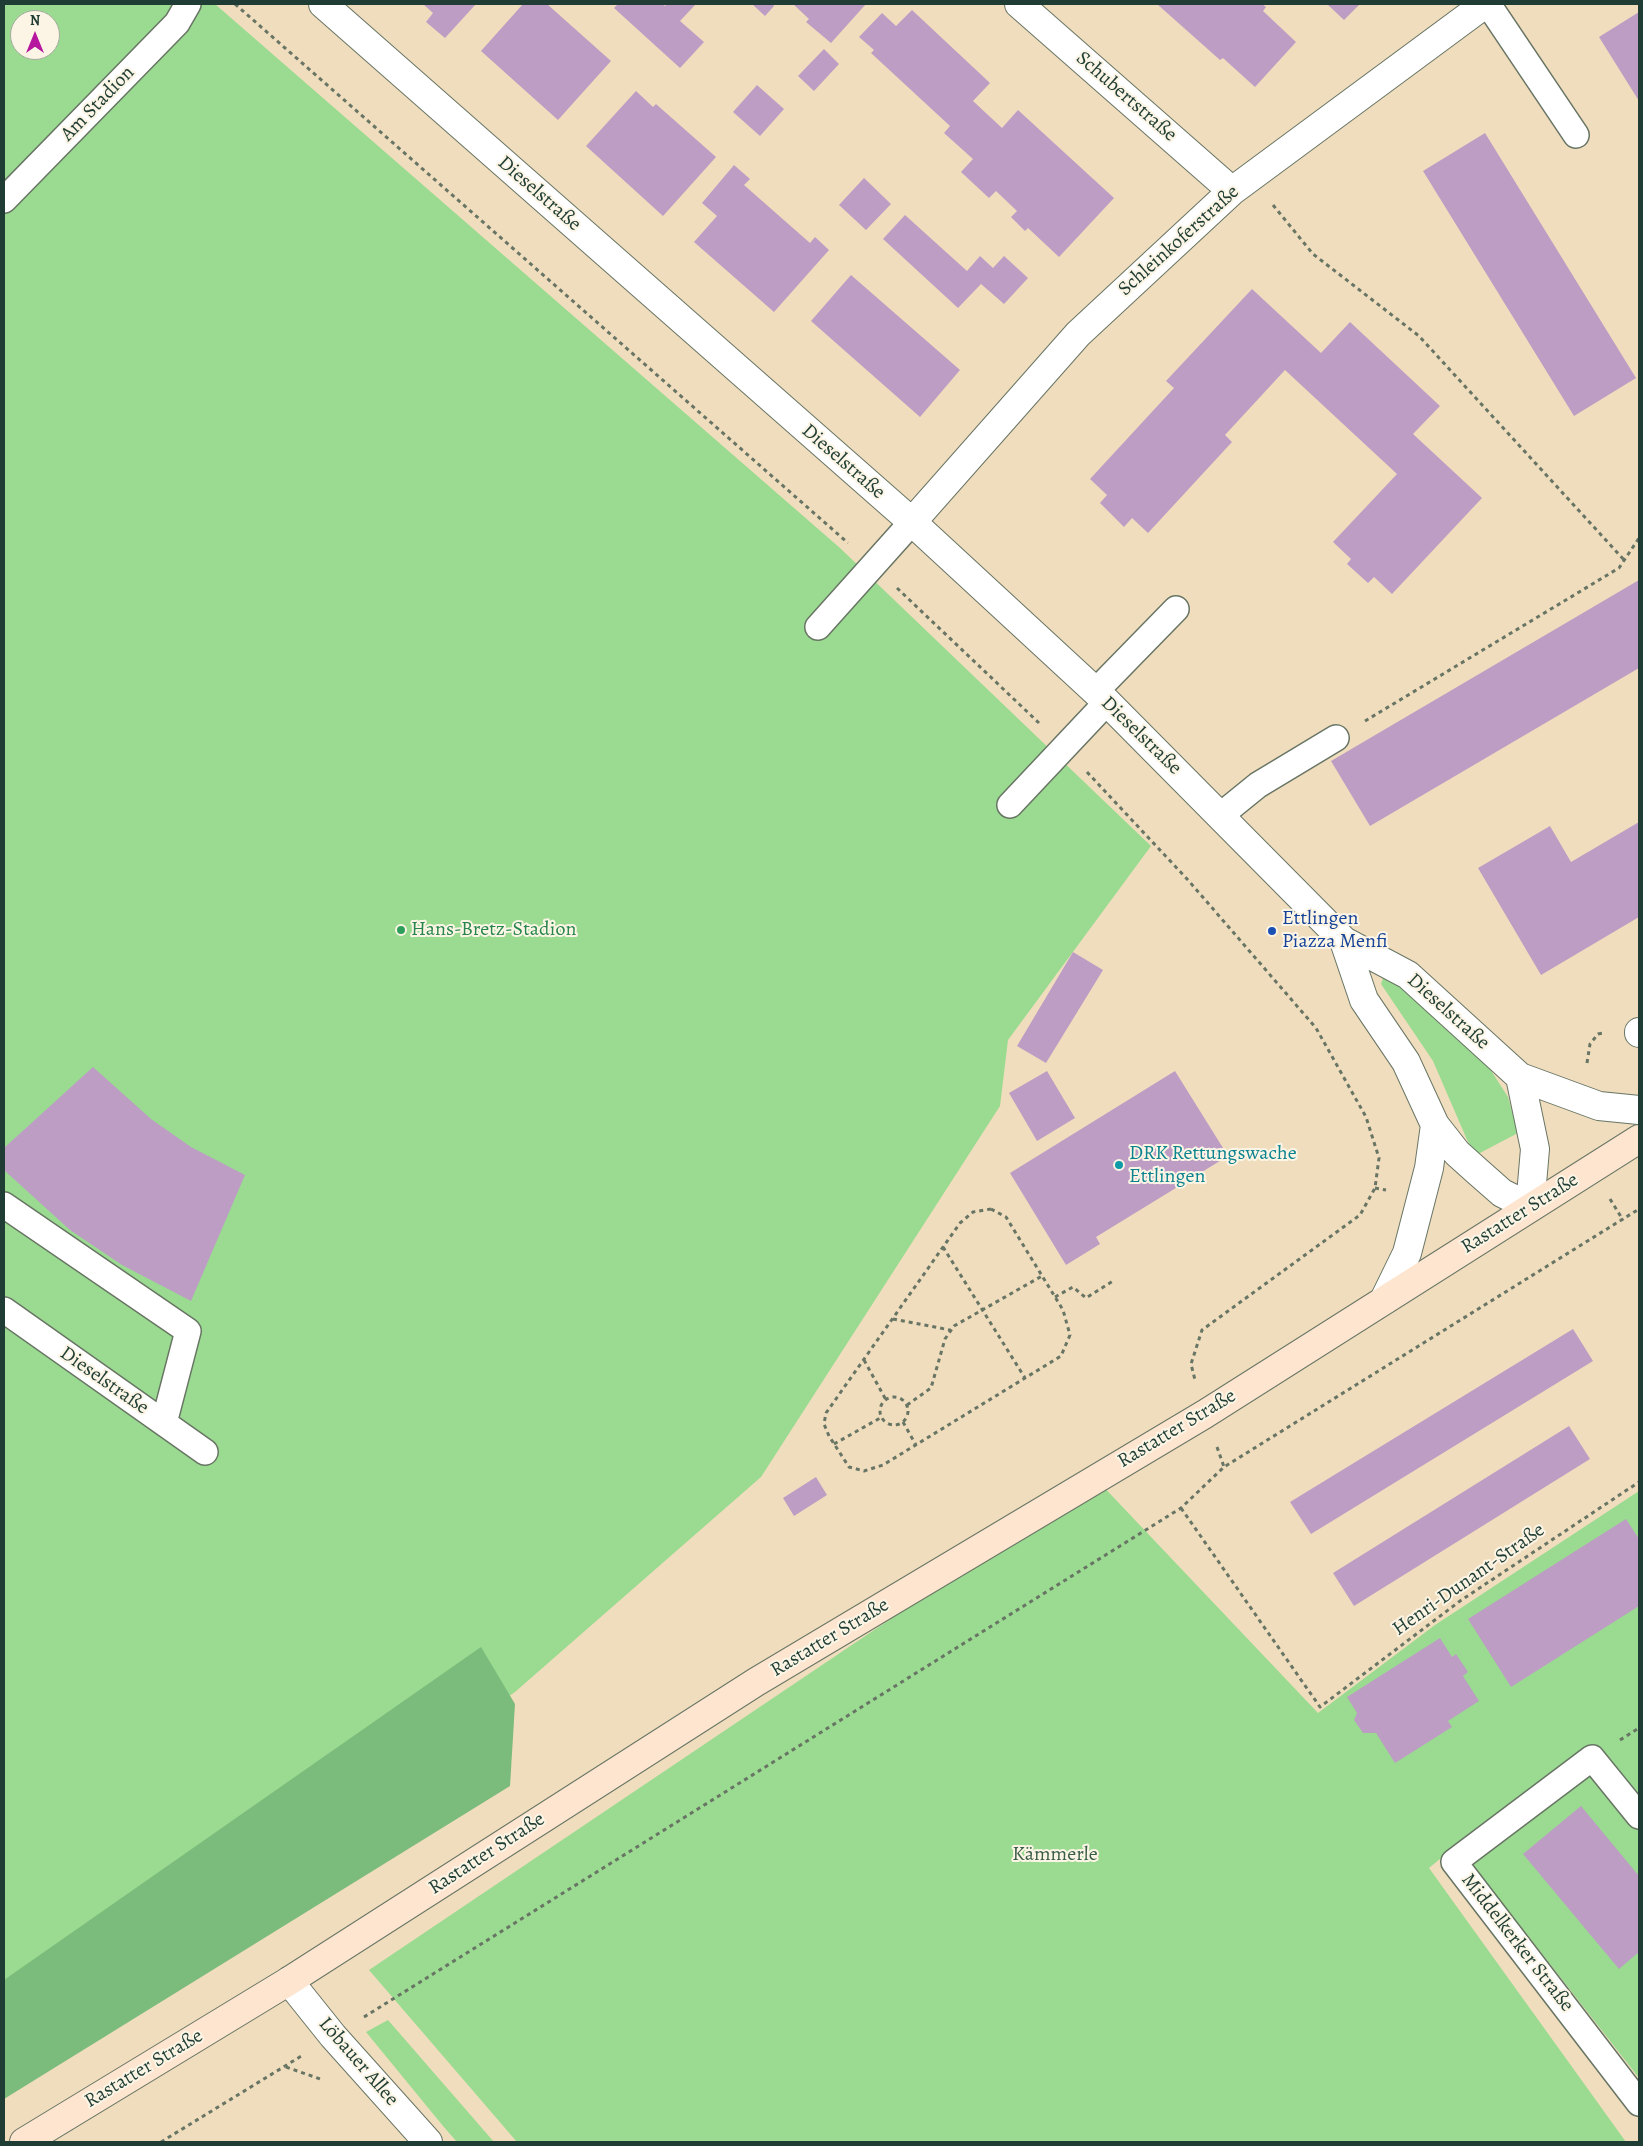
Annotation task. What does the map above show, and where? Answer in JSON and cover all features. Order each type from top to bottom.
[{"type":"main road","name":"Rastatter Straße","points":[[24,2142],[289,1981],[756,1682],[1204,1414],[1639,1140]]},
{"type":"street","name":"Dieselstraße","points":[[323,4],[912,522],[1101,697],[1221,815],[1344,941],[1408,974],[1520,1077],[1599,1106],[1639,1110]]},
{"type":"street","name":"Schubertstraße","points":[[1019,4],[1241,184]]},
{"type":"street","name":"Schleinkoferstraße","points":[[912,522],[1078,334],[1241,184],[1487,4]]},
{"type":"street","name":"Dieselstraße","points":[[1344,941],[1364,1000],[1406,1062],[1435,1125],[1457,1153],[1502,1193],[1530,1207]]},
{"type":"street","points":[[1520,1077],[1535,1149],[1530,1207]]},
{"type":"street","points":[[1384,1300],[1407,1253],[1428,1168],[1435,1125]]},
{"type":"street","name":"Löbauer Allee","points":[[289,1981],[333,2036],[428,2142]]},
{"type":"lane","name":"Am Stadion","points":[[4,200],[177,23],[188,4]]},
{"type":"lane","points":[[1487,4],[1576,135]]},
{"type":"lane","points":[[818,627],[912,522]]},
{"type":"lane","points":[[1010,804],[1064,748],[1101,697],[1176,608]]},
{"type":"lane","points":[[1221,815],[1258,785],[1336,738]]},
{"type":"lane","points":[[4,1205],[188,1331],[164,1423]]},
{"type":"lane","name":"Dieselstraße","points":[[4,1310],[204,1452]]},
{"type":"lane","name":"Middelkerker Straße","points":[[1639,1816],[1592,1758],[1454,1862],[1639,2103]]},
{"type":"path","points":[[235,4],[874,566],[1064,748],[1188,880],[1316,1028],[1366,1117],[1379,1158],[1374,1188],[1360,1215],[1202,1330],[1191,1364],[1204,1414],[1224,1467]]},
{"type":"path","points":[[1241,184],[1313,254],[1419,336],[1625,561]]},
{"type":"path","points":[[1336,738],[1619,568],[1639,538]]},
{"type":"path","points":[[991,1209],[1006,1217],[1042,1276],[1063,1310],[1070,1335],[1062,1356],[883,1466],[864,1471],[849,1467],[824,1424],[826,1413],[960,1223],[973,1212],[991,1209]]},
{"type":"path","points":[[161,2142],[1181,1508],[1224,1467],[1639,1210]]},
{"type":"path","points":[[943,1247],[1025,1378]]},
{"type":"path","points":[[907,1405],[932,1388],[944,1339],[954,1326],[1042,1276]]},
{"type":"path","points":[[1055,1297],[1073,1287],[1086,1298],[1113,1281]]},
{"type":"path","points":[[893,1319],[950,1330]]},
{"type":"path","points":[[864,1360],[886,1400]]},
{"type":"path","points":[[900,1399],[907,1405],[908,1415],[903,1422],[891,1424],[882,1417],[881,1408],[886,1400],[900,1399]]},
{"type":"path","points":[[834,1444],[882,1417]]},
{"type":"path","points":[[903,1422],[916,1445]]},
{"type":"path","name":"Henri-Dunant-Straße","points":[[1181,1508],[1320,1706],[1460,1601],[1639,1482]]},
{"type":"green space","points":[[4,4],[215,4],[840,548],[1151,846],[1008,1040],[1000,1106],[761,1477],[515,1692],[39,2019],[4,2020]]},
{"type":"green space","points":[[1389,977],[1490,1069],[1508,1097],[1518,1133],[1478,1154],[1468,1142],[1433,1061],[1381,984],[1383,978]]},
{"type":"green space","name":"Kämmerle","points":[[1097,1480],[1318,1713],[1435,1625],[1639,1491],[1639,2078],[1457,1845],[1429,1868],[1626,2142],[517,2142],[369,1970]]},
{"type":"green space","points":[[481,1647],[515,1704],[510,1786],[4,2099],[4,1980]]},
{"type":"green space","points":[[388,2020],[494,2142],[457,2142],[443,2126],[366,2032]]},
{"type":"building","points":[[423,4],[476,4],[445,38],[426,22],[433,13]]},
{"type":"building","points":[[523,4],[547,4],[611,61],[558,120],[481,51]]},
{"type":"building","points":[[618,4],[662,4],[665,6],[667,4],[696,4],[680,21],[704,42],[680,68],[614,8]]},
{"type":"building","points":[[752,4],[773,4],[774,6],[765,16]]},
{"type":"building","points":[[793,4],[866,4],[831,43],[806,22],[809,19]]},
{"type":"building","points":[[1157,4],[1262,4],[1266,7],[1263,11],[1296,42],[1255,87],[1223,58],[1220,60]]},
{"type":"building","points":[[1327,4],[1360,4],[1344,20]]},
{"type":"building","points":[[912,10],[990,83],[973,101],[1002,128],[1018,110],[1114,198],[1059,257],[1028,228],[1025,231],[1011,217],[1017,211],[996,191],[989,198],[961,172],[973,159],[944,133],[950,126],[871,53],[874,50],[859,37],[882,13],[896,26]]},
{"type":"building","points":[[1639,12],[1639,101],[1599,37]]},
{"type":"building","points":[[824,49],[839,64],[814,91],[798,76]]},
{"type":"building","points":[[757,85],[784,109],[760,136],[733,112]]},
{"type":"building","points":[[636,91],[653,107],[656,104],[716,157],[663,216],[586,146]]},
{"type":"building","points":[[1485,133],[1636,378],[1574,416],[1423,171]]},
{"type":"building","points":[[734,165],[750,179],[744,185],[810,243],[815,237],[829,250],[774,312],[694,242],[717,216],[702,203]]},
{"type":"building","points":[[864,178],[891,204],[866,230],[839,205]]},
{"type":"building","points":[[905,215],[967,271],[980,256],[993,268],[1004,256],[1028,278],[1004,304],[981,284],[958,308],[883,239]]},
{"type":"building","points":[[851,275],[960,370],[920,417],[811,321]]},
{"type":"building","points":[[1252,289],[1321,353],[1350,322],[1440,406],[1413,434],[1482,498],[1392,594],[1374,577],[1368,583],[1347,564],[1351,559],[1333,542],[1397,474],[1285,370],[1225,435],[1232,442],[1148,533],[1132,518],[1124,527],[1100,503],[1107,495],[1090,479],[1174,388],[1166,381]]},
{"type":"building","points":[[1639,580],[1639,668],[1370,826],[1331,761]]},
{"type":"building","points":[[1639,822],[1639,917],[1541,975],[1478,868],[1550,826],[1571,862]]},
{"type":"building","points":[[1073,952],[1103,970],[1046,1063],[1017,1046]]},
{"type":"building","points":[[93,1067],[151,1119],[191,1147],[245,1175],[191,1301],[122,1265],[70,1230],[4,1170],[4,1148]]},
{"type":"building","points":[[1047,1071],[1075,1118],[1037,1141],[1009,1093]]},
{"type":"building","name":"DRK Rettungswache Ettlingen","points":[[1175,1071],[1228,1156],[1096,1237],[1100,1244],[1066,1265],[1010,1173]]},
{"type":"building","points":[[1573,1329],[1593,1361],[1311,1534],[1290,1502]]},
{"type":"building","points":[[1569,1426],[1590,1459],[1354,1606],[1333,1573]]},
{"type":"building","points":[[816,1477],[827,1495],[794,1516],[783,1498]]},
{"type":"building","points":[[1626,1519],[1639,1539],[1639,1606],[1511,1687],[1468,1619]]},
{"type":"building","points":[[1440,1638],[1452,1657],[1456,1654],[1468,1672],[1463,1676],[1479,1701],[1448,1721],[1452,1727],[1395,1763],[1376,1733],[1363,1733],[1354,1720],[1357,1713],[1347,1697]]},
{"type":"building","points":[[1581,1806],[1639,1876],[1639,1952],[1619,1969],[1523,1854]]},
{"type":"place","name":"Hans-Bretz-Stadion","points":[[401,930]]},
{"type":"place","name":"Ettlingen Piazza Menfi","points":[[1272,931]]},
{"type":"place","name":"DRK Rettungswache Ettlingen","points":[[1119,1165]]}]
